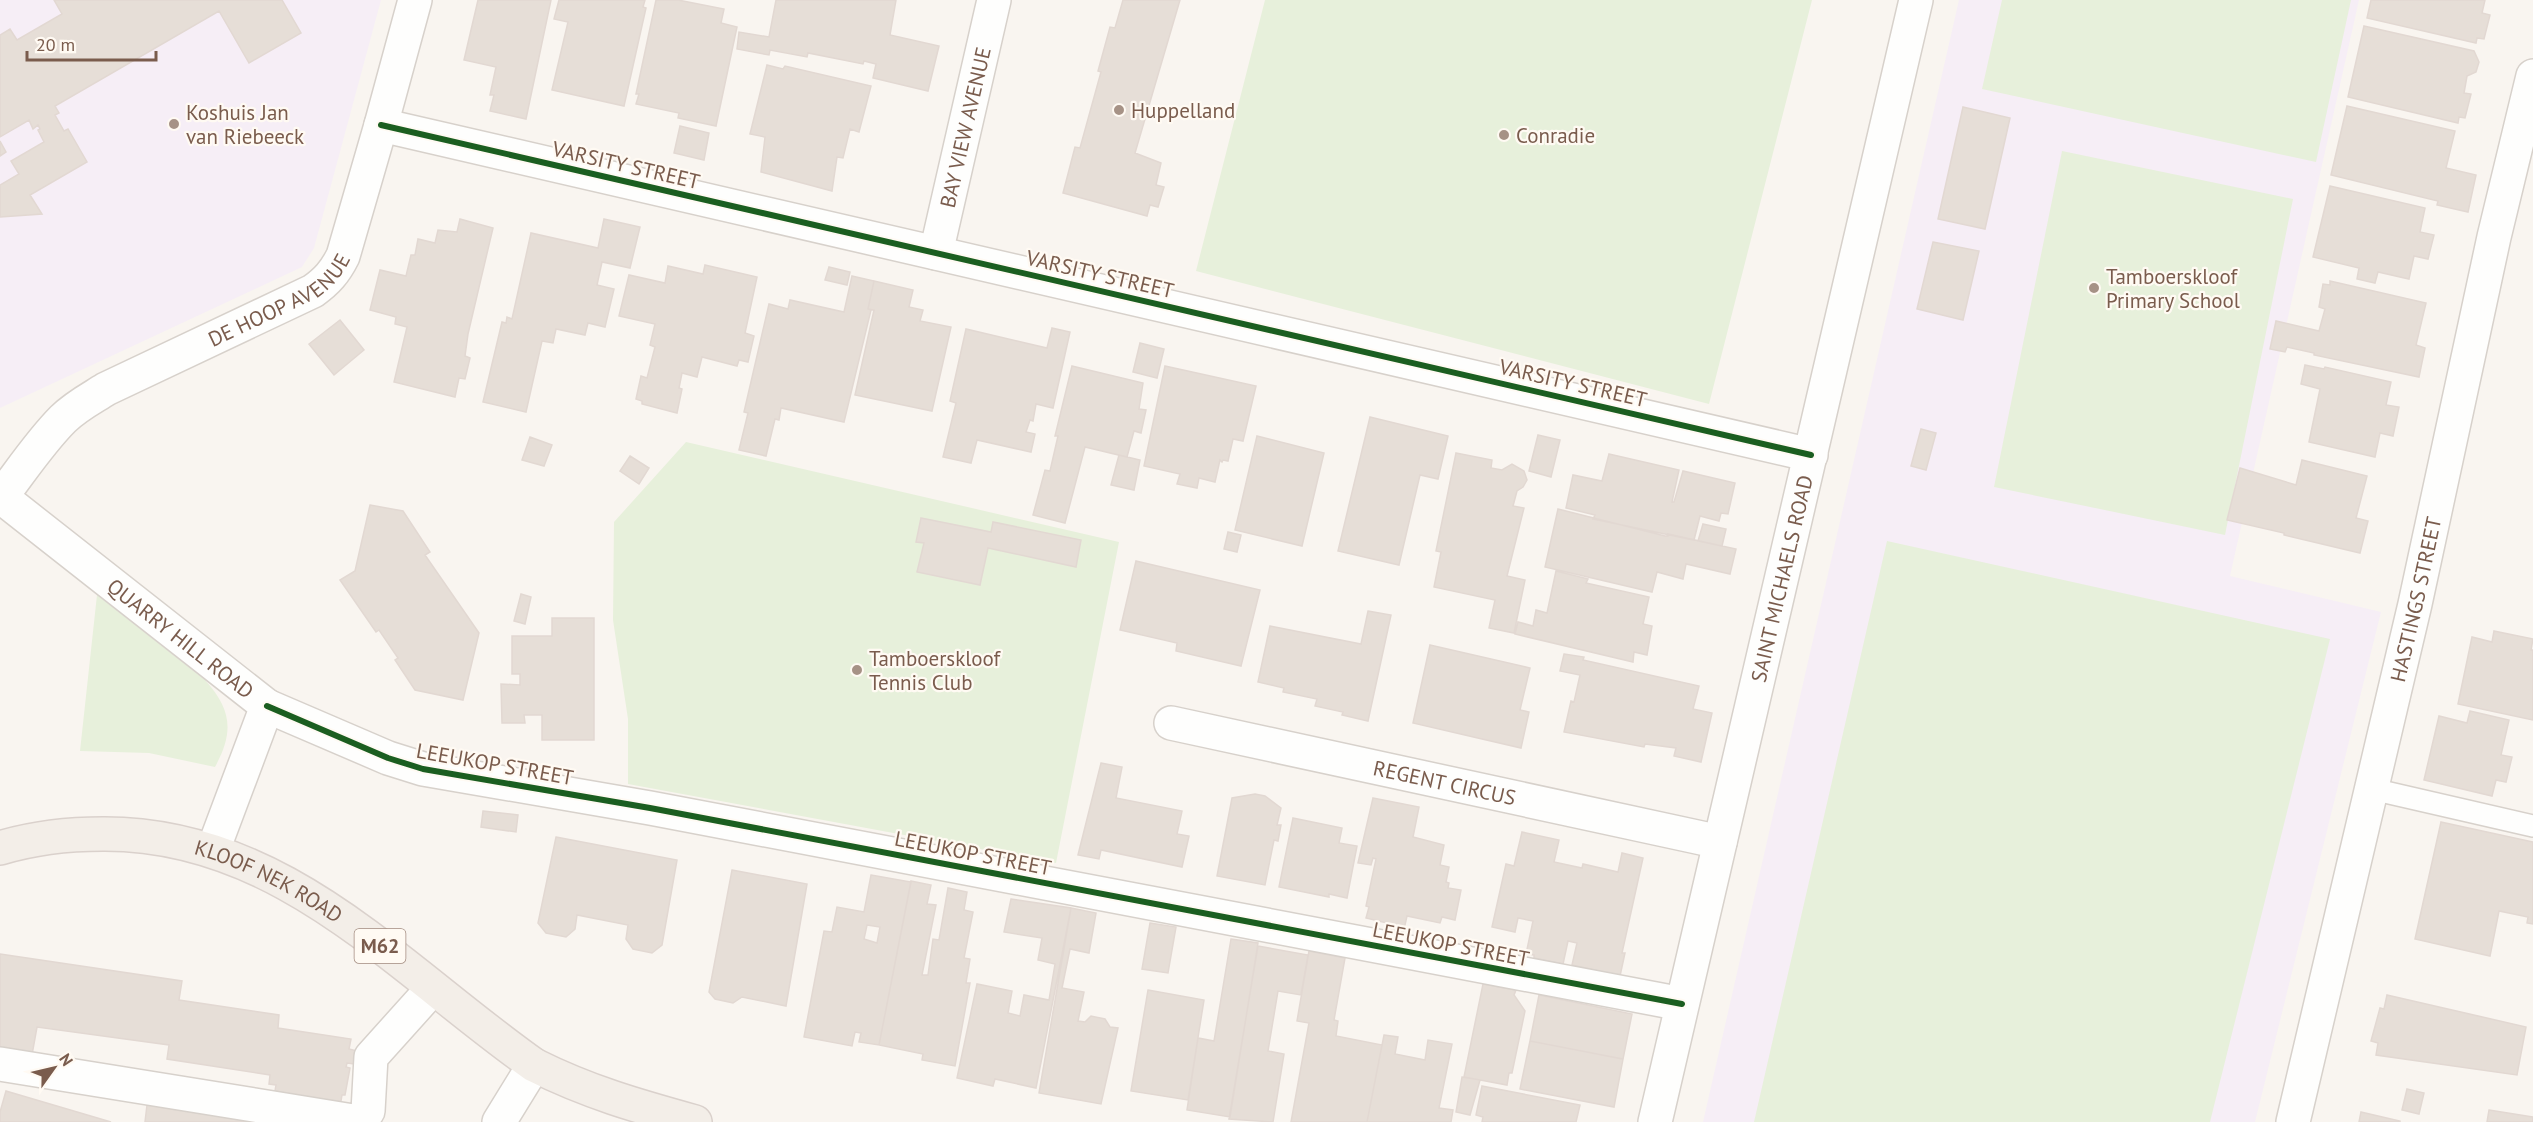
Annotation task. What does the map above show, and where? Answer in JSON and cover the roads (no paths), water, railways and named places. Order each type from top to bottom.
[{"type":"main road","name":"KLOOF NEK ROAD","points":[[0,848],[79,834],[126,834],[172,840],[213,850],[278,877],[330,908],[534,1065],[610,1099],[695,1122]]},
{"type":"street","name":"DE HOOP AVENUE","points":[[1,496],[59,424],[84,402],[106,389],[313,291],[326,282],[336,270],[343,256],[415,0]]},
{"type":"street","name":"BAY VIEW AVENUE","points":[[936,253],[994,0]]},
{"type":"street","name":"SAINT MICHAELS ROAD","points":[[1655,1122],[1916,0]]},
{"type":"street","name":"HASTINGS STREET","points":[[2293,1122],[2415,604],[2494,237],[2533,75]]},
{"type":"street","name":"VARSITY STREET","points":[[381,125],[1811,455]]},
{"type":"street","name":"QUARRY HILL ROAD","points":[[1,496],[267,706],[213,850]]},
{"type":"street","name":"LEEUKOP STREET","points":[[267,706],[388,759],[423,769],[650,808],[1682,1004]]},
{"type":"street","name":"REGENT CIRCUS","points":[[1171,723],[1720,842]]},
{"type":"street","points":[[0,1064],[353,1121],[362,1119],[368,1111],[371,1057],[433,988]]},
{"type":"street","points":[[499,1122],[534,1065]]},
{"type":"lane","points":[[2372,789],[2533,826]]},
{"type":"place","name":"Huppelland","points":[[1119,110]]},
{"type":"place","name":"Koshuis Jan van Riebeeck","points":[[174,124]]},
{"type":"place","name":"Conradie","points":[[1504,135]]},
{"type":"place","name":"Tamboerskloof Primary School","points":[[2094,288]]},
{"type":"place","name":"Tamboerskloof Tennis Club","points":[[857,670]]}]
